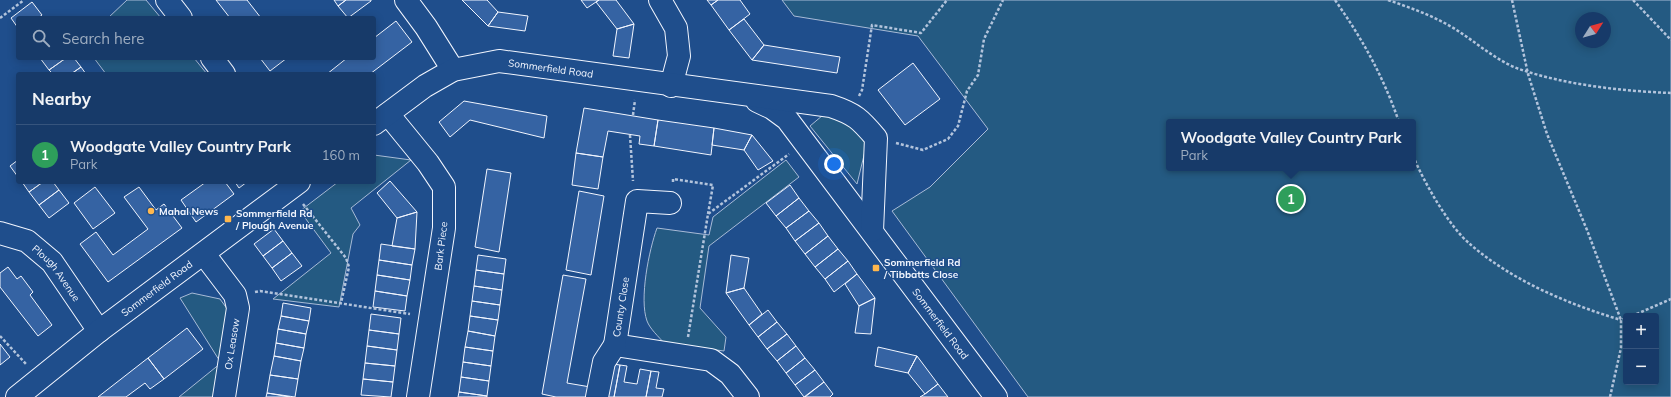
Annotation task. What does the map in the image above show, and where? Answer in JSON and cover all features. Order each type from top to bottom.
[{"type":"street","points":[[167,0],[179,16]]},
{"type":"street","points":[[406,0],[426,27],[453,70]]},
{"type":"street","points":[[660,0],[676,28],[679,56],[671,86]]},
{"type":"street","points":[[214,60],[222,72]]},
{"type":"street","name":"Sommerfield Road","points":[[381,119],[425,86],[453,70],[499,61],[671,86],[831,106],[851,112],[862,121],[876,138]]},
{"type":"street","name":"Sommerfield Road","points":[[745,95],[772,108],[787,119],[996,397]]},
{"type":"street","name":"Bark Piece","points":[[381,119],[428,163],[444,187],[444,228],[418,397]]},
{"type":"street","points":[[872,231],[876,138]]},
{"type":"street","name":"Sommerfield Road","points":[[17,397],[99,331],[295,185]]},
{"type":"street","points":[[637,201],[670,203]]},
{"type":"street","name":"County Close","points":[[637,201],[615,345],[711,360],[730,374],[748,397]]},
{"type":"street","name":"Plough Avenue","points":[[0,232],[27,241],[52,262],[99,331]]},
{"type":"street","points":[[204,254],[235,295]]},
{"type":"street","name":"Ox Leasow","points":[[224,397],[238,308],[235,295]]},
{"type":"street","points":[[597,397],[604,362],[615,345]]},
{"type":"path","points":[[0,18],[24,0]]},
{"type":"path","points":[[851,112],[862,90],[872,25],[921,33],[947,0]]},
{"type":"path","points":[[876,138],[923,150],[948,139],[958,126],[967,91],[978,75],[984,39],[1004,0]]},
{"type":"path","points":[[1335,0],[1371,56],[1387,88],[1398,119]]},
{"type":"path","points":[[1388,0],[1428,15],[1455,29],[1502,60],[1528,71],[1575,83],[1637,92],[1671,93]]},
{"type":"path","points":[[1512,0],[1528,71],[1547,134],[1587,230],[1621,320],[1621,348],[1610,397]]},
{"type":"path","points":[[1633,0],[1671,40]]},
{"type":"path","points":[[630,135],[632,173],[637,201]]},
{"type":"path","points":[[708,214],[805,143]]},
{"type":"path","points":[[1416,163],[1445,214],[1470,245],[1503,268],[1550,294],[1590,310],[1621,320]]},
{"type":"path","points":[[670,203],[673,179],[713,185],[685,355]]},
{"type":"path","points":[[295,185],[346,258],[349,266],[341,303]]},
{"type":"path","points":[[235,295],[260,291],[430,316]]},
{"type":"path","points":[[1639,313],[1671,299]]},
{"type":"path","points":[[0,336],[27,365],[37,381]]},
{"type":"shaded area","points":[[127,0],[146,0],[159,16],[110,16]]},
{"type":"shaded area","points":[[782,0],[1671,0],[1671,397],[1028,397],[892,211],[930,187],[988,129],[918,36],[794,16]]},
{"type":"shaded area","points":[[96,60],[196,60],[205,72],[104,72]]},
{"type":"shaded area","points":[[829,110],[853,121],[867,143],[857,184],[810,126]]},
{"type":"shaded area","points":[[376,155],[411,160],[351,208],[360,225],[353,234],[339,307],[273,299],[331,253],[300,211],[335,184],[376,184]]},
{"type":"shaded area","points":[[786,160],[799,177],[709,246],[700,308],[726,337],[724,351],[664,343],[648,324],[644,300],[648,261],[657,228],[709,235],[713,217]]},
{"type":"shaded area","points":[[192,293],[220,299],[228,310],[220,362],[180,298]]},
{"type":"shaded area","points":[[220,364],[215,397],[179,397]]},
{"type":"building","points":[[216,0],[247,0],[259,16],[228,16]]},
{"type":"building","points":[[334,0],[346,0],[338,6]]},
{"type":"building","points":[[346,0],[371,0],[351,16],[346,16],[338,6]]},
{"type":"building","points":[[462,0],[487,0],[498,12],[488,26]]},
{"type":"building","points":[[581,0],[599,0],[587,8]]},
{"type":"building","points":[[599,0],[616,0],[634,24],[617,29],[596,2]]},
{"type":"building","points":[[707,0],[718,0],[711,5]]},
{"type":"building","points":[[718,0],[740,0],[750,14],[729,30],[711,5]]},
{"type":"building","points":[[32,2],[42,15],[16,16],[16,25],[11,18]]},
{"type":"building","points":[[498,12],[528,16],[525,31],[488,26]]},
{"type":"building","points":[[744,19],[764,45],[752,60],[729,30]]},
{"type":"building","points":[[396,21],[412,42],[373,72],[330,72],[344,60],[376,60],[376,36]]},
{"type":"building","points":[[634,24],[629,58],[613,56],[617,29]]},
{"type":"building","points":[[764,45],[840,57],[837,73],[752,60]]},
{"type":"building","points":[[42,60],[63,60],[49,70]]},
{"type":"building","points":[[63,60],[76,60],[81,67],[74,72],[51,72],[49,70]]},
{"type":"building","points":[[262,60],[284,60],[270,71]]},
{"type":"building","points":[[913,63],[940,99],[905,125],[878,90]]},
{"type":"building","points":[[81,67],[85,72],[74,72]]},
{"type":"building","points":[[464,101],[547,116],[544,138],[470,120],[450,137],[439,122]]},
{"type":"building","points":[[584,108],[658,120],[654,146],[639,144],[640,136],[608,131],[603,157],[576,153]]},
{"type":"building","points":[[658,120],[714,128],[711,155],[654,146]]},
{"type":"building","points":[[714,128],[752,135],[744,150],[712,145]]},
{"type":"building","points":[[752,135],[773,161],[758,170],[744,150]]},
{"type":"building","points":[[576,153],[603,157],[598,189],[572,185]]},
{"type":"building","points":[[16,162],[16,174],[10,166]]},
{"type":"building","points":[[487,169],[511,173],[499,252],[475,247]]},
{"type":"building","points":[[390,181],[417,212],[397,218],[377,193]]},
{"type":"building","points":[[23,184],[40,184],[29,192]]},
{"type":"building","points":[[40,184],[54,184],[59,190],[39,205],[29,192]]},
{"type":"building","points":[[203,184],[226,184],[234,194],[196,222],[181,200]]},
{"type":"building","points":[[236,184],[244,184],[239,188]]},
{"type":"building","points":[[790,185],[799,198],[776,216],[766,203]]},
{"type":"building","points":[[95,187],[115,213],[93,229],[74,203]]},
{"type":"building","points":[[139,187],[156,210],[164,204],[182,228],[108,282],[80,244],[96,232],[113,255],[148,229],[124,197]]},
{"type":"building","points":[[59,190],[69,203],[49,218],[39,205]]},
{"type":"building","points":[[579,191],[604,196],[591,275],[566,270]]},
{"type":"building","points":[[799,198],[809,211],[786,228],[776,216]]},
{"type":"building","points":[[809,211],[819,223],[795,241],[786,228]]},
{"type":"building","points":[[417,212],[415,249],[392,246],[397,218]]},
{"type":"building","points":[[819,223],[828,236],[805,254],[795,241]]},
{"type":"building","points":[[274,229],[283,241],[263,256],[254,244]]},
{"type":"building","points":[[828,236],[838,249],[815,267],[805,254]]},
{"type":"building","points":[[283,241],[292,253],[272,268],[263,256]]},
{"type":"building","points":[[381,244],[415,249],[412,265],[379,260]]},
{"type":"building","points":[[838,249],[848,261],[825,279],[815,267]]},
{"type":"building","points":[[292,253],[302,266],[281,281],[272,268]]},
{"type":"building","points":[[478,255],[506,259],[504,274],[476,270]]},
{"type":"building","points":[[731,255],[749,258],[744,288],[726,293]]},
{"type":"building","points":[[379,260],[412,265],[410,280],[377,275]]},
{"type":"building","points":[[848,261],[857,274],[834,292],[825,279]]},
{"type":"building","points":[[8,267],[17,279],[21,276],[33,292],[30,295],[52,325],[38,336],[0,287],[0,273]]},
{"type":"building","points":[[476,270],[504,274],[502,290],[474,286]]},
{"type":"building","points":[[857,274],[875,298],[859,306],[845,284]]},
{"type":"building","points":[[377,275],[410,280],[407,296],[375,291]]},
{"type":"building","points":[[563,275],[586,279],[567,383],[608,390],[613,364],[620,365],[614,397],[556,397],[542,394]]},
{"type":"building","points":[[474,286],[502,290],[500,305],[472,301]]},
{"type":"building","points":[[744,288],[762,314],[749,325],[726,293]]},
{"type":"building","points":[[375,291],[407,296],[405,311],[373,307]]},
{"type":"building","points":[[875,298],[871,334],[855,333],[859,306]]},
{"type":"building","points":[[472,301],[500,305],[498,320],[470,316]]},
{"type":"building","points":[[283,303],[311,308],[309,321],[281,316]]},
{"type":"building","points":[[768,310],[777,322],[758,337],[749,325]]},
{"type":"building","points":[[371,314],[401,318],[399,334],[369,330]]},
{"type":"building","points":[[281,316],[309,321],[306,334],[278,329]]},
{"type":"building","points":[[470,316],[498,320],[495,336],[468,331]]},
{"type":"building","points":[[777,322],[787,334],[767,349],[758,337]]},
{"type":"building","points":[[187,328],[203,349],[164,379],[148,358]]},
{"type":"building","points":[[278,329],[306,334],[304,348],[276,343]]},
{"type":"building","points":[[369,330],[399,334],[397,350],[367,346]]},
{"type":"building","points":[[468,331],[495,336],[493,351],[465,347]]},
{"type":"building","points":[[787,334],[796,346],[777,361],[767,349]]},
{"type":"building","points":[[276,343],[304,348],[301,361],[274,356]]},
{"type":"building","points":[[0,344],[10,357],[0,365]]},
{"type":"building","points":[[367,346],[397,350],[395,366],[365,363]]},
{"type":"building","points":[[796,346],[805,358],[786,373],[777,361]]},
{"type":"building","points":[[465,347],[493,351],[491,366],[463,362]]},
{"type":"building","points":[[878,347],[917,356],[908,373],[875,366]]},
{"type":"building","points":[[274,356],[301,361],[298,379],[270,375]]},
{"type":"building","points":[[917,356],[938,384],[925,394],[908,373]]},
{"type":"building","points":[[148,358],[164,379],[150,389],[145,383],[126,397],[98,397]]},
{"type":"building","points":[[805,358],[815,370],[795,385],[786,373]]},
{"type":"building","points":[[463,362],[491,366],[489,381],[461,377]]},
{"type":"building","points":[[365,363],[395,366],[393,382],[363,379]]},
{"type":"building","points":[[620,365],[627,366],[624,382],[637,384],[640,369],[651,371],[646,397],[614,397]]},
{"type":"building","points":[[815,370],[824,382],[804,397],[795,385]]},
{"type":"building","points":[[651,371],[659,372],[656,388],[664,389],[662,397],[646,397]]},
{"type":"building","points":[[270,375],[298,379],[295,397],[267,393]]},
{"type":"building","points":[[461,377],[489,381],[487,396],[459,392]]},
{"type":"building","points":[[363,379],[393,382],[391,397],[361,395]]},
{"type":"building","points":[[824,382],[833,394],[830,397],[805,397]]},
{"type":"building","points":[[938,384],[948,397],[920,397],[925,394]]},
{"type":"building","points":[[459,392],[487,396],[487,397],[458,397]]},
{"type":"building","points":[[267,393],[290,397],[266,397]]},
{"type":"place","name":"Woodgate Valley Country Park","points":[[1291,199]]},
{"type":"place","name":"Mahal News","points":[[151,211]]},
{"type":"place","name":"Sommerfield Rd / Plough Avenue","points":[[228,219]]},
{"type":"place","name":"Sommerfield Rd / Tibbatts Close","points":[[876,268]]}]
